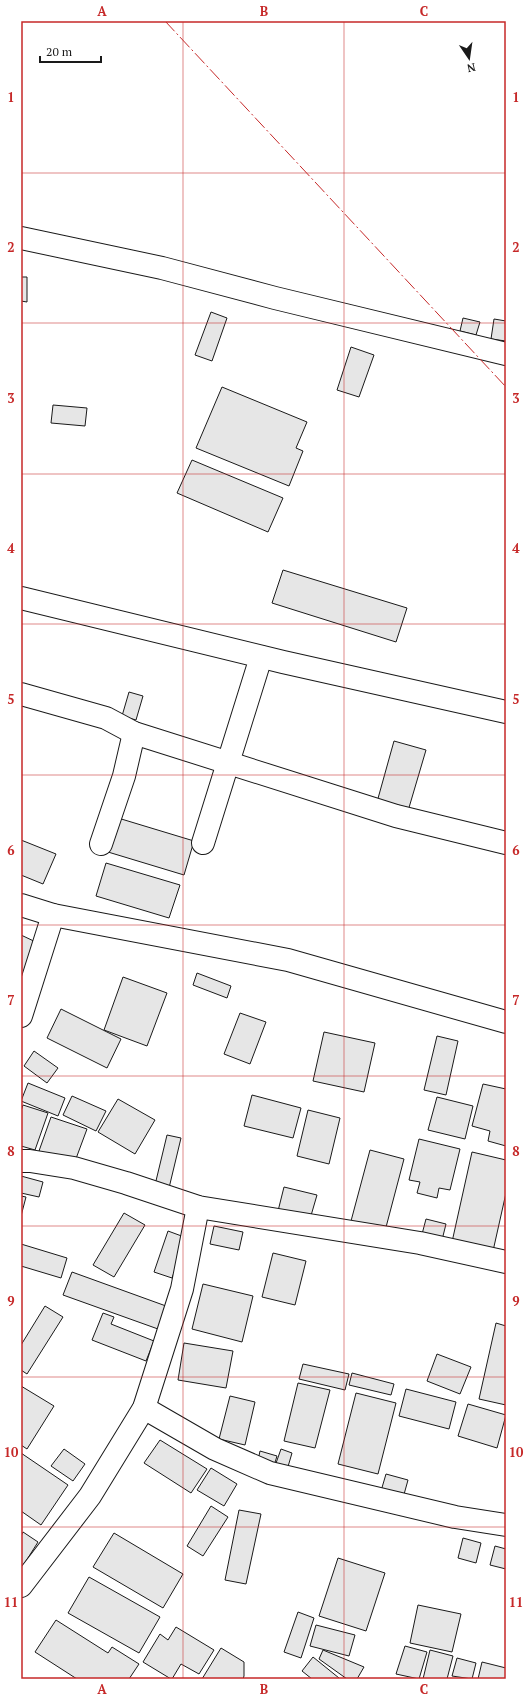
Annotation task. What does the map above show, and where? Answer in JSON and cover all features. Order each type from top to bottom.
[{"type":"street","points":[[21,238],[162,268],[291,302],[506,354]]},
{"type":"street","points":[[21,598],[260,657],[506,712]]},
{"type":"street","points":[[203,843],[260,657]]},
{"type":"street","points":[[21,694],[106,718],[134,734],[228,762],[396,816],[506,843]]},
{"type":"street","points":[[101,844],[124,776],[134,734]]},
{"type":"street","points":[[21,905],[53,915],[288,960],[506,1022]]},
{"type":"street","points":[[21,1016],[53,915]]},
{"type":"street","points":[[21,1161],[74,1168],[126,1183],[198,1207],[420,1243],[506,1262]]},
{"type":"street","points":[[21,1586],[90,1496],[144,1408],[182,1289],[198,1207]]},
{"type":"street","points":[[144,1408],[215,1449],[270,1473],[455,1517],[506,1525]]},
{"type":"building","points":[[21,277],[27,277],[27,302],[21,301]]},
{"type":"building","points":[[211,312],[227,318],[212,361],[195,355]]},
{"type":"building","points":[[463,318],[480,322],[476,335],[460,331]]},
{"type":"building","points":[[494,319],[506,321],[506,341],[491,339]]},
{"type":"building","points":[[351,347],[374,355],[359,397],[337,390]]},
{"type":"building","points":[[222,387],[307,422],[296,448],[303,451],[289,486],[196,448]]},
{"type":"building","points":[[53,405],[87,408],[85,426],[51,423]]},
{"type":"building","points":[[192,460],[283,498],[268,532],[177,493]]},
{"type":"building","points":[[283,570],[407,608],[396,642],[272,603]]},
{"type":"building","points":[[129,692],[143,696],[136,720],[122,716]]},
{"type":"building","points":[[394,741],[426,750],[408,811],[377,802]]},
{"type":"building","points":[[118,818],[194,841],[184,875],[108,852]]},
{"type":"building","points":[[21,840],[56,854],[43,884],[21,875]]},
{"type":"building","points":[[106,863],[180,885],[169,918],[96,896]]},
{"type":"building","points":[[21,935],[40,944],[21,982]]},
{"type":"building","points":[[197,973],[231,986],[227,998],[193,985]]},
{"type":"building","points":[[123,977],[167,993],[147,1046],[104,1030]]},
{"type":"building","points":[[61,1009],[121,1039],[107,1068],[47,1038]]},
{"type":"building","points":[[240,1013],[266,1022],[250,1064],[224,1054]]},
{"type":"building","points":[[324,1032],[375,1043],[364,1092],[313,1081]]},
{"type":"building","points":[[437,1036],[458,1041],[446,1095],[424,1090]]},
{"type":"building","points":[[34,1051],[58,1068],[47,1083],[24,1066]]},
{"type":"building","points":[[28,1083],[65,1098],[58,1116],[21,1101]]},
{"type":"building","points":[[483,1084],[506,1089],[506,1146],[488,1141],[490,1131],[472,1126]]},
{"type":"building","points":[[252,1095],[301,1108],[293,1138],[244,1126]]},
{"type":"building","points":[[72,1096],[106,1111],[96,1131],[63,1115]]},
{"type":"building","points":[[437,1097],[473,1106],[465,1139],[428,1130]]},
{"type":"building","points":[[118,1099],[155,1120],[135,1154],[98,1132]]},
{"type":"building","points":[[23,1105],[48,1113],[35,1150],[21,1146],[21,1111]]},
{"type":"building","points":[[308,1110],[340,1118],[329,1164],[297,1156]]},
{"type":"building","points":[[51,1117],[87,1129],[74,1164],[39,1151]]},
{"type":"building","points":[[167,1135],[181,1138],[169,1188],[155,1185]]},
{"type":"building","points":[[419,1139],[460,1149],[450,1190],[439,1188],[437,1198],[417,1193],[420,1182],[409,1180]]},
{"type":"building","points":[[370,1150],[404,1159],[385,1231],[351,1221]]},
{"type":"building","points":[[472,1152],[506,1160],[506,1193],[493,1251],[452,1242]]},
{"type":"building","points":[[21,1176],[43,1182],[39,1197],[21,1193]]},
{"type":"building","points":[[284,1187],[317,1195],[310,1219],[278,1211]]},
{"type":"building","points":[[21,1196],[26,1197],[21,1216]]},
{"type":"building","points":[[124,1213],[145,1225],[114,1277],[93,1265]]},
{"type":"building","points":[[426,1219],[446,1224],[441,1244],[421,1238]]},
{"type":"building","points":[[214,1226],[243,1232],[239,1250],[210,1244]]},
{"type":"building","points":[[168,1231],[187,1238],[172,1278],[154,1272]]},
{"type":"building","points":[[21,1244],[67,1258],[61,1278],[21,1266]]},
{"type":"building","points":[[273,1253],[306,1261],[295,1305],[262,1297]]},
{"type":"building","points":[[72,1272],[166,1306],[158,1329],[63,1295]]},
{"type":"building","points":[[203,1284],[253,1296],[242,1342],[192,1329]]},
{"type":"building","points":[[45,1306],[63,1317],[27,1374],[21,1370],[21,1345]]},
{"type":"building","points":[[103,1313],[114,1317],[111,1324],[154,1341],[146,1361],[92,1340]]},
{"type":"building","points":[[496,1323],[506,1326],[506,1405],[479,1399]]},
{"type":"building","points":[[184,1343],[233,1351],[226,1388],[178,1380]]},
{"type":"building","points":[[437,1354],[471,1367],[460,1394],[427,1381]]},
{"type":"building","points":[[303,1364],[349,1374],[345,1390],[299,1379]]},
{"type":"building","points":[[352,1373],[394,1384],[391,1395],[349,1385]]},
{"type":"building","points":[[298,1383],[330,1390],[315,1448],[284,1441]]},
{"type":"building","points":[[21,1386],[54,1406],[27,1449],[21,1445]]},
{"type":"building","points":[[406,1389],[456,1402],[449,1429],[399,1416]]},
{"type":"building","points":[[356,1393],[396,1403],[378,1474],[338,1464]]},
{"type":"building","points":[[230,1396],[255,1402],[245,1445],[219,1439]]},
{"type":"building","points":[[468,1404],[506,1415],[497,1448],[458,1436]]},
{"type":"building","points":[[160,1440],[207,1469],[191,1493],[144,1463]]},
{"type":"building","points":[[64,1449],[85,1464],[73,1481],[51,1466]]},
{"type":"building","points":[[281,1449],[292,1453],[287,1470],[275,1466]]},
{"type":"building","points":[[260,1451],[277,1456],[273,1469],[257,1465]]},
{"type":"building","points":[[21,1453],[68,1485],[41,1525],[21,1511]]},
{"type":"building","points":[[211,1468],[237,1484],[224,1506],[197,1490]]},
{"type":"building","points":[[386,1474],[408,1480],[403,1498],[381,1491]]},
{"type":"building","points":[[211,1506],[228,1517],[203,1556],[187,1546]]},
{"type":"building","points":[[239,1510],[261,1514],[246,1584],[225,1580]]},
{"type":"building","points":[[23,1532],[38,1542],[21,1569],[21,1536]]},
{"type":"building","points":[[114,1533],[183,1574],[163,1608],[93,1567]]},
{"type":"building","points":[[463,1538],[481,1543],[476,1563],[458,1558]]},
{"type":"building","points":[[495,1546],[506,1549],[506,1569],[490,1565]]},
{"type":"building","points":[[338,1558],[385,1573],[366,1631],[319,1616]]},
{"type":"building","points":[[89,1577],[160,1617],[139,1653],[68,1613]]},
{"type":"building","points":[[418,1605],[461,1614],[452,1652],[410,1643]]},
{"type":"building","points":[[298,1612],[314,1618],[301,1658],[284,1652]]},
{"type":"building","points":[[56,1620],[108,1653],[112,1647],[139,1664],[129,1679],[77,1679],[35,1652]]},
{"type":"building","points":[[316,1625],[355,1635],[349,1656],[310,1646]]},
{"type":"building","points":[[176,1627],[214,1650],[199,1674],[181,1664],[171,1679],[143,1662],[160,1634],[168,1640]]},
{"type":"building","points":[[405,1646],[427,1652],[419,1679],[396,1674]]},
{"type":"building","points":[[221,1648],[244,1662],[243,1679],[202,1679]]},
{"type":"building","points":[[323,1650],[364,1667],[357,1679],[347,1679],[319,1659]]},
{"type":"building","points":[[430,1650],[453,1656],[447,1679],[423,1679]]},
{"type":"building","points":[[313,1657],[339,1678],[312,1679],[302,1671]]},
{"type":"building","points":[[457,1658],[476,1663],[472,1679],[452,1676]]},
{"type":"building","points":[[482,1662],[506,1668],[506,1679],[478,1679]]},
{"type":"power","points":[[165,21],[506,387]]}]
